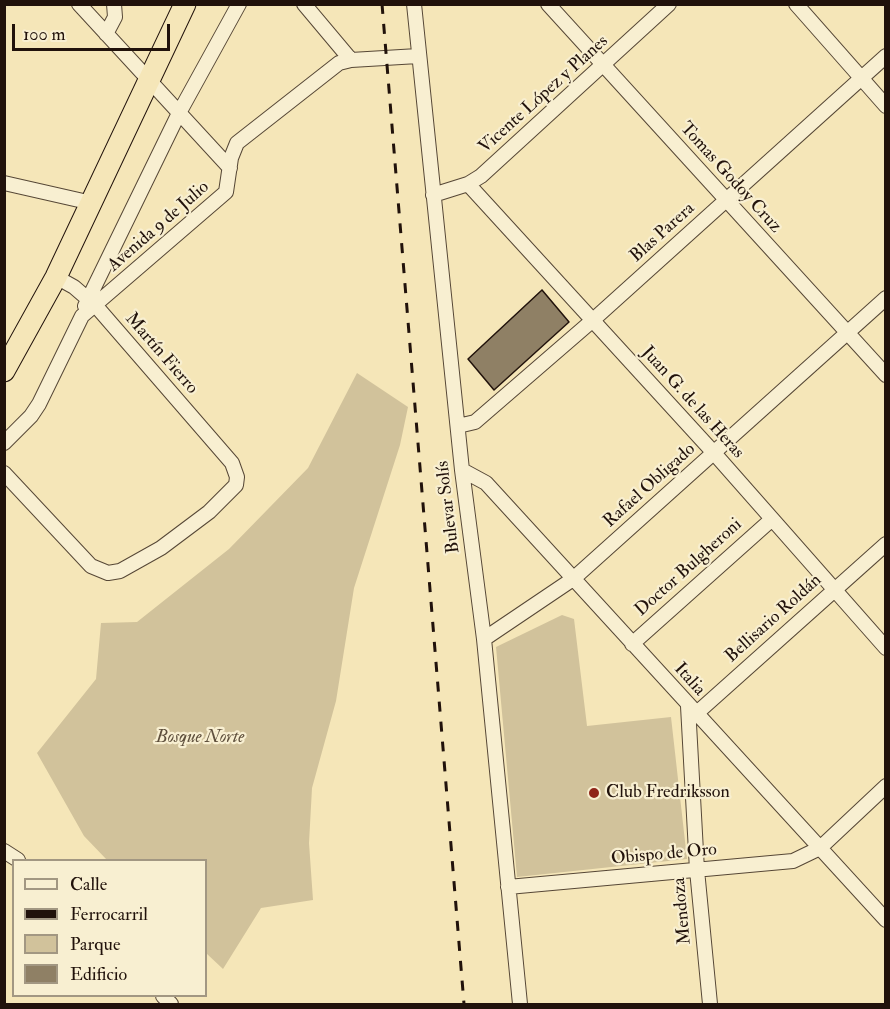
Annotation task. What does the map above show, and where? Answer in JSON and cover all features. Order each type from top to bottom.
[{"type":"highway","points":[[4,371],[12,345],[56,277],[185,4]]},
{"type":"street","points":[[79,4],[230,168]]},
{"type":"street","points":[[106,34],[115,17],[114,4]]},
{"type":"street","points":[[92,302],[179,113],[239,4]]},
{"type":"street","points":[[304,4],[351,60],[418,56]]},
{"type":"street","name":"Bulevar Solís","points":[[414,4],[462,470],[484,639],[520,1005]]},
{"type":"street","name":"Tomas Godoy Cruz","points":[[548,4],[885,375]]},
{"type":"street","name":"Vicente López y Planes","points":[[433,195],[468,184],[481,176],[604,66],[669,4]]},
{"type":"street","points":[[796,4],[885,106]]},
{"type":"street","name":"Blas Parera","points":[[458,426],[475,422],[593,320],[885,56]]},
{"type":"street","name":"Avenida 9 de Julio","points":[[4,443],[31,416],[39,404],[82,316],[92,302],[226,192],[237,143],[329,70],[351,60]]},
{"type":"street","points":[[4,183],[92,203]]},
{"type":"street","name":"Juan G. de las Heras","points":[[468,184],[714,453],[885,648]]},
{"type":"street","name":"Martín Fierro","points":[[4,473],[91,566],[108,573],[120,571],[161,548],[228,496],[236,485],[237,477],[232,463],[92,302],[56,277]]},
{"type":"street","name":"Rafael Obligado","points":[[484,639],[573,579],[885,298]]},
{"type":"street","name":"Italia","points":[[462,470],[486,483],[632,644],[690,714],[820,848],[885,920]]},
{"type":"street","name":"Doctor Bulgheroni","points":[[632,644],[771,520]]},
{"type":"street","name":"Bellisario Roldán","points":[[690,714],[885,544]]},
{"type":"street","name":"Mendoza","points":[[690,714],[697,870],[710,1005]]},
{"type":"street","name":"Obispo de Oro","points":[[508,887],[793,861],[820,848],[885,786]]},
{"type":"green space","name":"Bosque Norte","points":[[357,373],[408,407],[400,445],[354,588],[336,701],[312,788],[309,843],[313,900],[261,908],[223,969],[207,954],[207,859],[106,859],[84,836],[37,753],[96,679],[101,623],[137,622],[229,549],[308,468]]},
{"type":"green space","name":"Club Fredriksson","points":[[562,615],[574,619],[587,726],[671,717],[687,859],[517,877],[496,647]]},
{"type":"building","points":[[542,290],[569,322],[494,390],[468,359]]},
{"type":"railway","points":[[382,4],[464,1004]]},
{"type":"place","name":"Club Fredriksson","points":[[594,793]]}]
